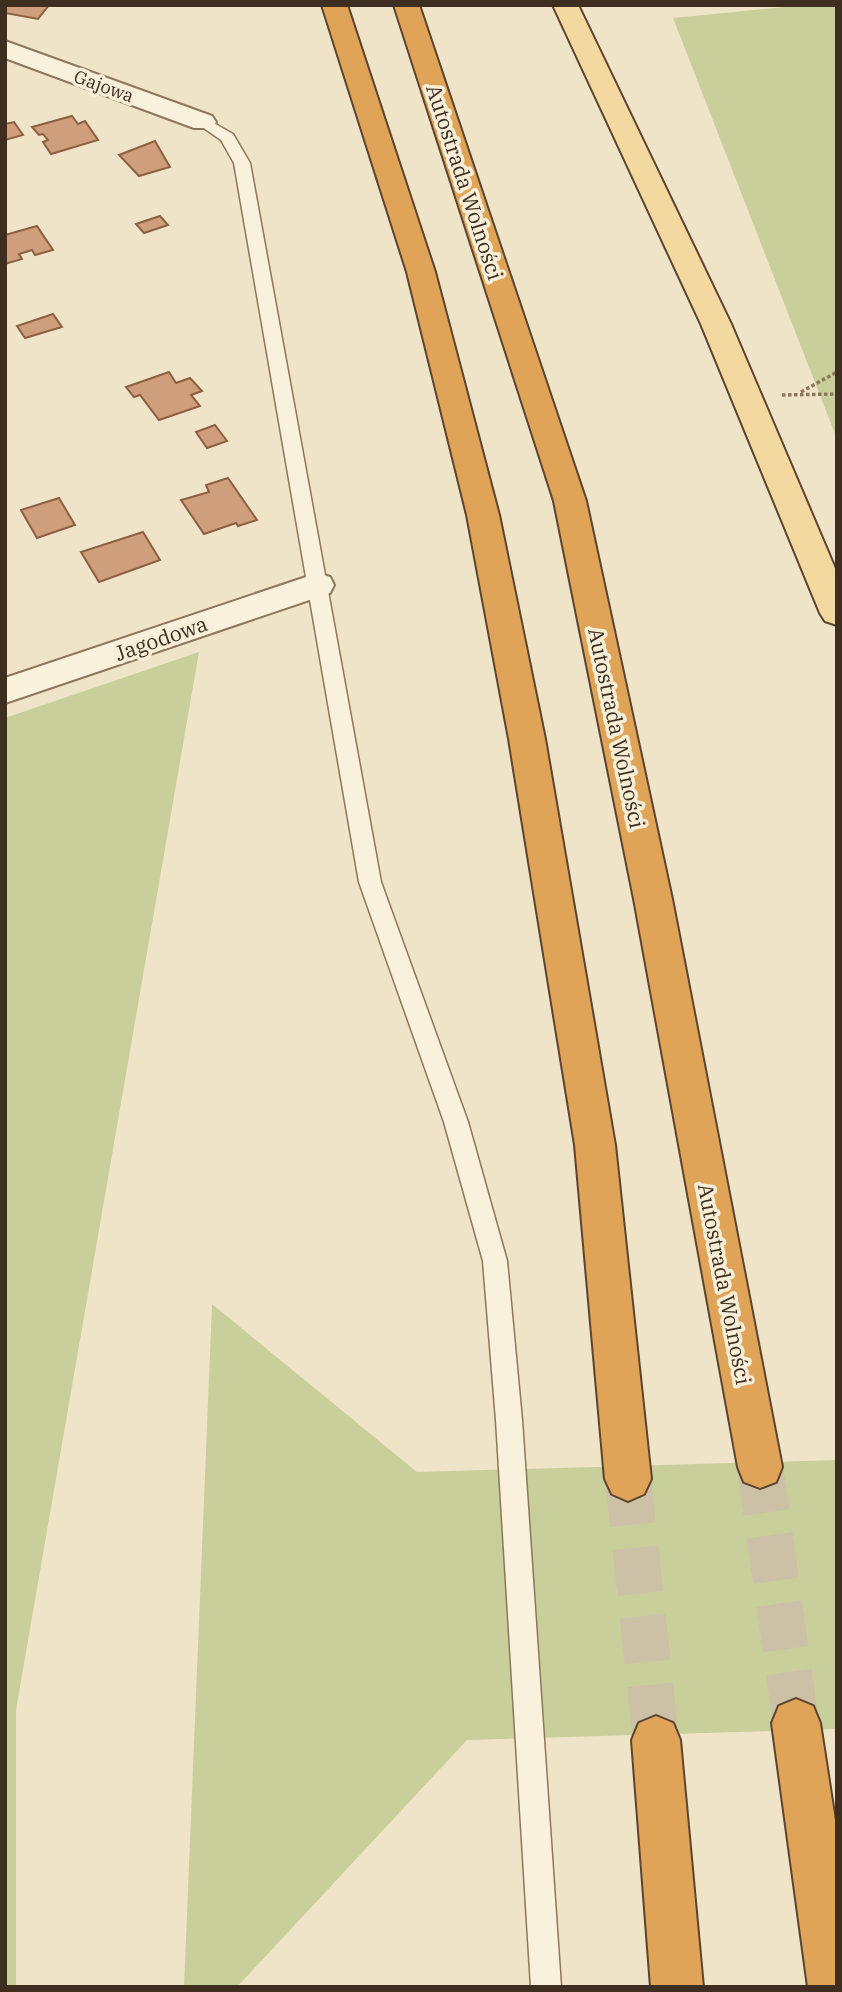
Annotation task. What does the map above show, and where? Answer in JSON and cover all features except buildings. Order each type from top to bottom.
[{"type":"highway","points":[[334,5],[421,272],[489,542],[527,739],[596,1145],[628,1479]]},
{"type":"highway","name":"Autostrada Wolności","points":[[406,5],[570,501],[653,899],[760,1467]]},
{"type":"highway","points":[[796,1723],[834,1987]]},
{"type":"highway","points":[[656,1740],[677,1987]]},
{"type":"main road","points":[[565,5],[661,203],[749,399],[837,613]]},
{"type":"street","name":"Gajowa","points":[[5,50],[204,122]]},
{"type":"street","name":"Jagodowa","points":[[5,691],[318,585]]},
{"type":"lane","points":[[204,122],[227,138],[242,163],[370,882],[456,1122],[495,1261],[509,1420],[546,1987]]},
{"type":"path","points":[[799,393],[837,372]]},
{"type":"path","points":[[749,399],[799,393],[837,394]]},
{"type":"green space","points":[[804,5],[837,5],[837,439],[673,18]]},
{"type":"green space","points":[[199,652],[16,1710],[16,1987],[5,1987],[5,718]]},
{"type":"green space","points":[[212,1304],[417,1472],[837,1460],[837,1729],[467,1740],[237,1987],[184,1987]]},
{"type":"tunnel","points":[[760,1467],[796,1723]]},
{"type":"tunnel","points":[[628,1479],[656,1740]]}]
